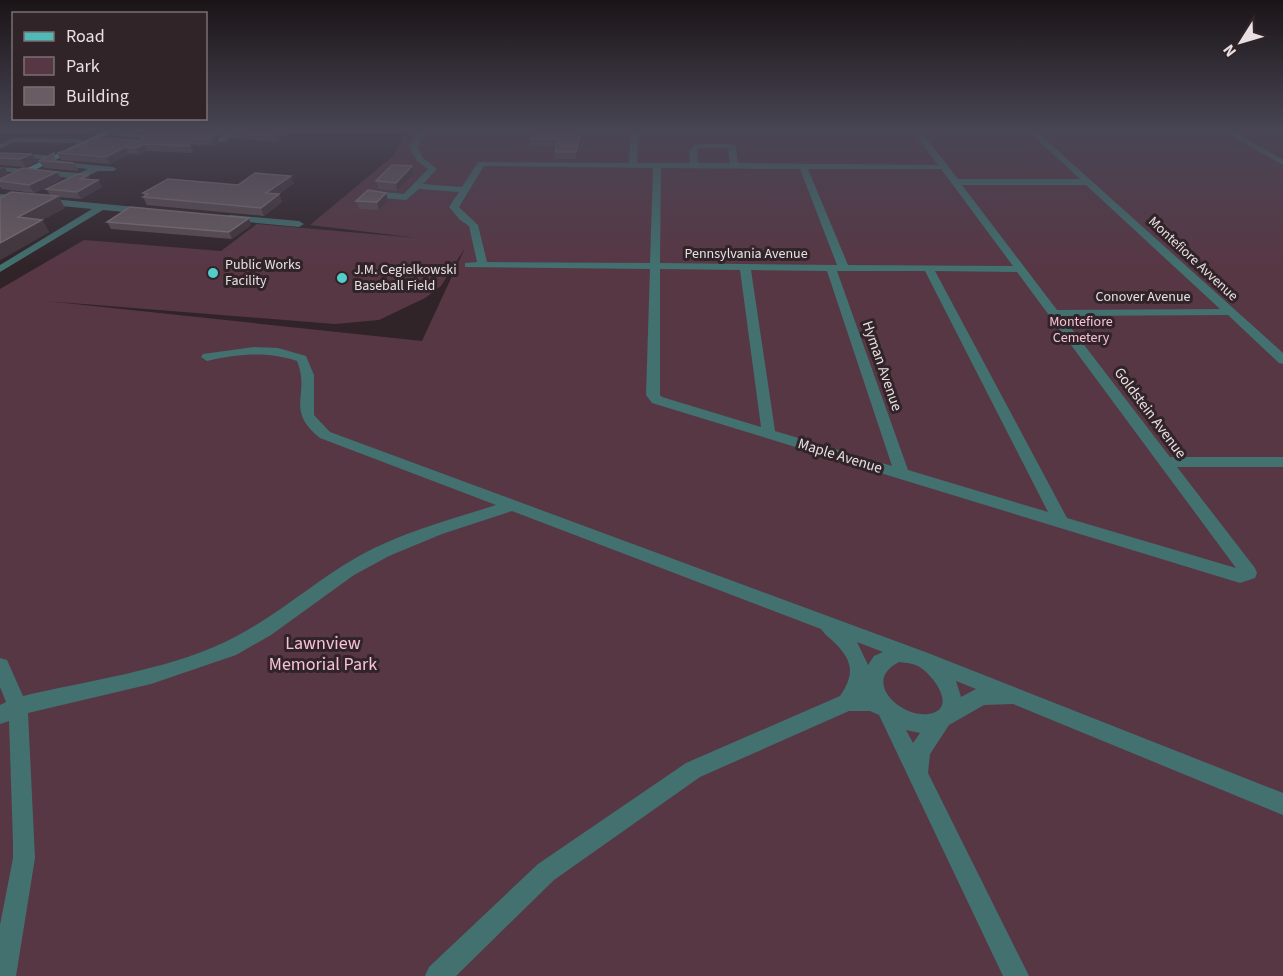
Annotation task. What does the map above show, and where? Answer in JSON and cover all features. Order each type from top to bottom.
[{"type":"main road","points":[[0,183],[14,176]]},
{"type":"street","points":[[75,176],[80,176]]},
{"type":"street","points":[[59,186],[80,176]]},
{"type":"street","points":[[373,194],[406,197],[427,176]]},
{"type":"street","points":[[474,176],[454,207],[473,225],[483,265]]},
{"type":"street","name":"Maple Avenue","points":[[657,176],[653,395],[657,400],[1240,576],[1249,573]]},
{"type":"street","name":"Hyman Avenue","points":[[806,176],[838,268],[902,474]]},
{"type":"street","name":"Goldstein Avenue","points":[[950,176],[1249,573]]},
{"type":"street","name":"Montefiore Avvenue","points":[[1082,176],[1283,360]]},
{"type":"street","points":[[955,182],[1089,182]]},
{"type":"street","points":[[418,186],[465,190]]},
{"type":"street","points":[[31,200],[49,191]]},
{"type":"street","points":[[0,197],[157,212]]},
{"type":"street","points":[[0,268],[101,207]]},
{"type":"street","points":[[214,216],[299,224]]},
{"type":"street","points":[[68,227],[53,225],[66,218],[81,219]]},
{"type":"street","name":"Pennsylvania Avenue","points":[[469,265],[1022,270]]},
{"type":"street","points":[[745,267],[769,434]]},
{"type":"street","points":[[929,269],[1061,522]]},
{"type":"street","name":"Conover Avenue","points":[[1055,313],[1231,312]]},
{"type":"street","points":[[207,357],[260,349],[282,352],[302,359],[309,375],[304,411],[311,425],[325,435],[923,659],[940,672],[950,688],[950,708],[920,751],[918,773]]},
{"type":"street","points":[[1166,462],[1283,462]]},
{"type":"street","points":[[9,710],[165,672],[229,649],[262,632],[366,560],[423,534],[510,506]]},
{"type":"street","points":[[818,620],[841,635],[857,660],[859,680],[847,702]]},
{"type":"street","points":[[1016,976],[881,700],[873,674],[877,664],[885,657],[910,654],[1283,804]]},
{"type":"street","points":[[0,666],[9,710],[24,858],[3,976]]},
{"type":"street","points":[[438,976],[546,872],[693,770],[847,702],[881,700],[899,718],[912,723],[924,724],[942,718],[982,696],[1020,698]]},
{"type":"green space","name":"Lawnview Memorial Park","points":[[369,176],[1283,176],[1283,976],[0,976],[0,289],[84,240],[221,251],[257,224],[418,238],[310,225]],"holes":[[[465,248],[422,341],[46,301],[335,324],[379,320],[425,298],[441,286]]]},
{"type":"building","points":[[7,176],[49,176],[29,185],[0,181]]},
{"type":"building","points":[[75,176],[87,176],[81,179],[98,180],[77,192],[46,189]]},
{"type":"building","points":[[251,176],[291,176],[266,193],[279,194],[261,208],[143,197],[148,194],[143,193],[168,179],[238,185]]},
{"type":"building","points":[[381,176],[403,176],[396,183],[376,181]]},
{"type":"building","points":[[368,190],[386,193],[377,202],[356,201]]},
{"type":"building","points":[[11,192],[58,196],[18,217],[42,220],[0,243],[0,198]]},
{"type":"building","points":[[130,207],[249,218],[229,232],[107,222]]},
{"type":"place","name":"Public Works Facility","points":[[213,273]]},
{"type":"place","name":"J.M. Cegielkowski Baseball Field","points":[[342,278]]},
{"type":"park label","name":"Montefiore Cemetery","points":[[1081,330]]}]
